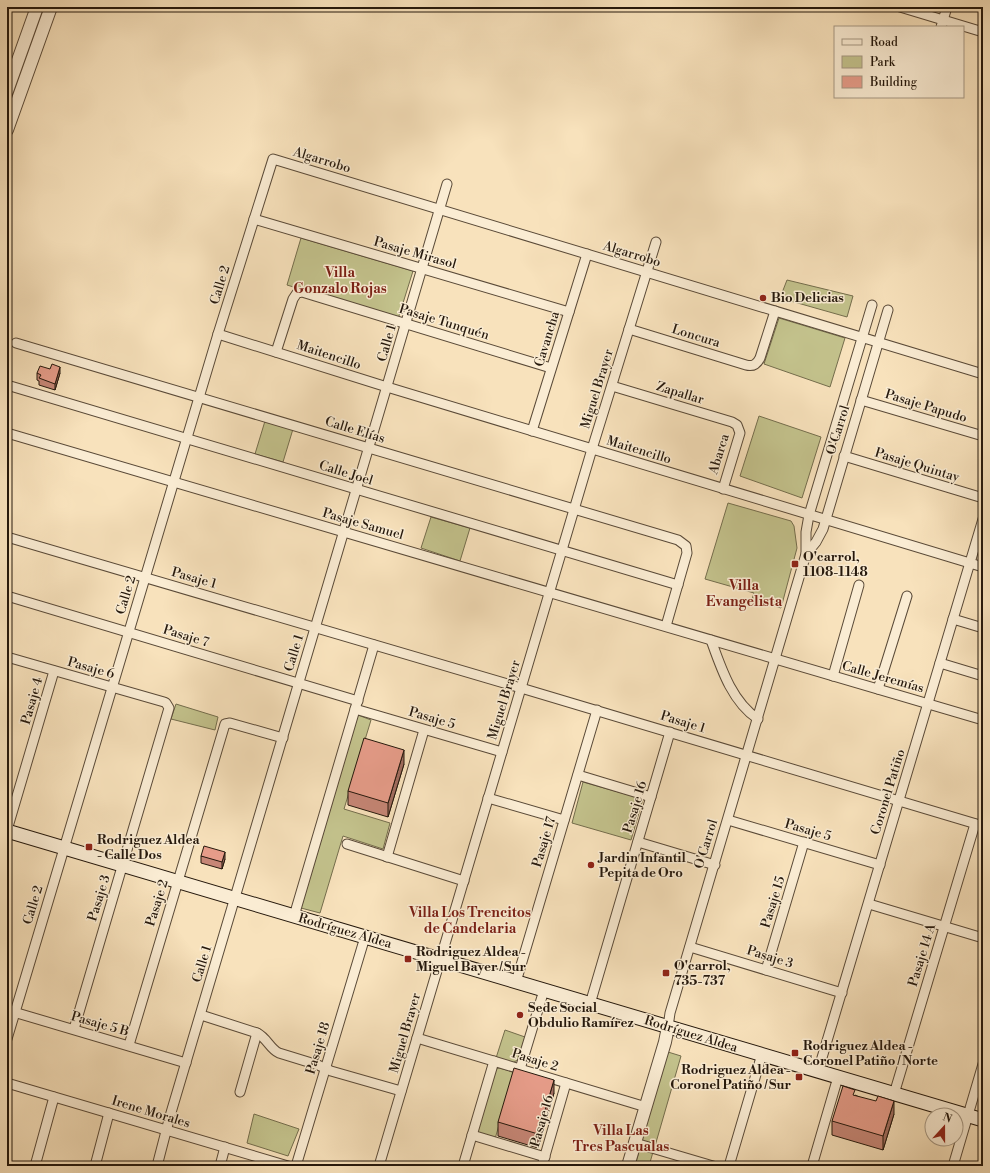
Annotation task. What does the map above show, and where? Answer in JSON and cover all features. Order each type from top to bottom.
[{"type":"main road","name":"Rodríguez Aldea","points":[[7,831],[983,1120]]},
{"type":"street","points":[[7,91],[37,7]]},
{"type":"street","points":[[7,130],[51,7]]},
{"type":"street","points":[[900,7],[942,23],[956,26]]},
{"type":"street","points":[[942,23],[947,7]]},
{"type":"street","points":[[964,28],[983,32]]},
{"type":"street","name":"Algarrobo","points":[[273,159],[983,374]]},
{"type":"street","name":"Calle 2","points":[[7,1039],[11,1011],[64,848],[218,334],[273,159]]},
{"type":"street","name":"Calle 1","points":[[157,1166],[186,1062],[447,184]]},
{"type":"street","name":"Pasaje Mirasol","points":[[254,219],[569,312]]},
{"type":"street","name":"Miguel Brayer","points":[[379,1166],[592,449],[656,242]]},
{"type":"street","name":"Cavancha","points":[[532,431],[587,254]]},
{"type":"street","name":"Pasaje Tunquén","points":[[276,352],[293,299],[295,295],[305,293],[551,368]]},
{"type":"street","name":"O'Carrol","points":[[628,1166],[665,1042],[670,1013],[806,554],[806,532],[809,515],[872,305]]},
{"type":"street","name":"O'Carrol","points":[[806,554],[816,542],[825,520],[888,310]]},
{"type":"street","name":"Loncura","points":[[629,329],[746,365],[755,365],[760,358],[774,311]]},
{"type":"street","name":"Maitencillo","points":[[218,334],[387,387],[983,567]]},
{"type":"street","name":"Calle Elías","points":[[16,343],[678,540],[686,546],[687,553],[678,585]]},
{"type":"street","name":"Calle Joel","points":[[7,385],[678,585]]},
{"type":"street","name":"Zapallar","points":[[612,386],[732,422],[738,427]]},
{"type":"street","name":"Pasaje Papudo","points":[[861,400],[983,436]]},
{"type":"street","name":"Abarca","points":[[722,489],[739,436],[740,430],[738,427]]},
{"type":"street","name":"Pasaje Samuel","points":[[7,433],[711,640]]},
{"type":"street","name":"Pasaje Quintay","points":[[844,456],[983,498]]},
{"type":"street","name":"Coronel Patiño","points":[[818,1071],[983,519]]},
{"type":"street","name":"Pasaje 1","points":[[7,537],[597,710],[979,825]]},
{"type":"street","points":[[666,626],[678,585]]},
{"type":"street","points":[[833,676],[859,585]]},
{"type":"street","name":"Pasaje 7","points":[[7,596],[299,683],[357,705]]},
{"type":"street","points":[[878,689],[907,596]]},
{"type":"street","points":[[953,619],[983,628]]},
{"type":"street","points":[[711,640],[718,661],[738,701],[750,714],[758,719]]},
{"type":"street","name":"Calle Jeremías","points":[[711,640],[983,720]]},
{"type":"street","points":[[294,916],[374,645]]},
{"type":"street","name":"Pasaje 6","points":[[7,657],[164,702],[168,705]]},
{"type":"street","points":[[940,663],[983,676]]},
{"type":"street","name":"Pasaje 4","points":[[7,831],[54,671]]},
{"type":"street","name":"Pasaje 3","points":[[74,1029],[168,710],[168,705]]},
{"type":"street","name":"Pasaje 5","points":[[357,705],[424,730],[502,752]]},
{"type":"street","name":"Pasaje 17","points":[[516,982],[597,710]]},
{"type":"street","name":"Pasaje 2","points":[[128,1045],[224,726],[226,723],[230,722],[283,738]]},
{"type":"street","points":[[387,857],[424,730]]},
{"type":"street","name":"Pasaje 16","points":[[590,1004],[670,732]]},
{"type":"street","points":[[578,775],[651,797]]},
{"type":"street","points":[[488,798],[564,820]]},
{"type":"street","name":"Pasaje 5","points":[[728,820],[880,864]]},
{"type":"street","name":"Pasaje 14 A","points":[[894,1094],[944,926],[979,825]]},
{"type":"street","points":[[638,842],[715,865]]},
{"type":"street","name":"Pasaje 15","points":[[766,970],[804,842]]},
{"type":"street","points":[[347,844],[464,881]]},
{"type":"street","points":[[868,904],[983,938]]},
{"type":"street","name":"Pasaje 18","points":[[296,1166],[365,937]]},
{"type":"street","name":"Pasaje 3","points":[[690,947],[842,992]]},
{"type":"street","points":[[520,1069],[544,990]]},
{"type":"street","name":"Pasaje 5 B","points":[[11,1011],[186,1062]]},
{"type":"street","points":[[201,1015],[258,1033],[266,1038],[277,1052],[318,1064],[332,1071],[401,1091]]},
{"type":"street","points":[[240,1092],[258,1033]]},
{"type":"street","name":"Pasaje 2","points":[[417,1038],[646,1107]]},
{"type":"street","points":[[728,1166],[762,1054]]},
{"type":"street","points":[[463,1166],[494,1061]]},
{"type":"street","points":[[953,1166],[983,1064]]},
{"type":"street","points":[[812,1166],[838,1077]]},
{"type":"street","name":"Irene Morales","points":[[7,1083],[288,1166]]},
{"type":"street","name":"Pasaje 16","points":[[543,1161],[566,1083]]},
{"type":"street","points":[[35,1166],[54,1097]]},
{"type":"street","points":[[95,1166],[109,1113]]},
{"type":"street","points":[[472,1135],[543,1161]]},
{"type":"street","points":[[635,1143],[714,1166]]},
{"type":"street","points":[[220,1166],[225,1147]]},
{"type":"green space","points":[[301,238],[413,271],[398,319],[287,285]]},
{"type":"green space","points":[[787,280],[853,296],[847,317],[780,298]]},
{"type":"green space","points":[[779,318],[845,338],[830,387],[764,364]]},
{"type":"green space","points":[[759,416],[821,437],[802,498],[740,476]]},
{"type":"green space","points":[[265,421],[293,429],[283,462],[255,454]]},
{"type":"green space","points":[[728,503],[791,521],[794,526],[797,548],[781,608],[752,599],[754,593],[705,579]]},
{"type":"green space","points":[[431,517],[470,528],[460,561],[421,548]]},
{"type":"green space","points":[[176,704],[218,717],[215,730],[171,719]]},
{"type":"green space","points":[[358,715],[371,720],[344,809],[390,823],[383,849],[343,836],[320,913],[301,908]]},
{"type":"green space","points":[[583,782],[643,799],[631,840],[572,823]]},
{"type":"green space","points":[[505,1030],[525,1037],[518,1060],[512,1063],[496,1058]]},
{"type":"green space","points":[[668,1052],[681,1056],[655,1146],[641,1142]]},
{"type":"green space","points":[[499,1068],[514,1072],[495,1139],[479,1134],[476,1129],[494,1070]]},
{"type":"green space","points":[[254,1114],[299,1129],[288,1156],[247,1143]]},
{"type":"green space","points":[[640,1148],[653,1152],[649,1166],[635,1166]]},
{"type":"building","points":[[52,364],[60,367],[55,384],[39,378],[41,375],[37,373],[40,366],[50,369]]},
{"type":"building","points":[[364,738],[404,750],[388,803],[348,791]]},
{"type":"building","points":[[204,846],[225,852],[222,862],[201,856]]},
{"type":"building","points":[[514,1068],[554,1080],[538,1134],[498,1122]]},
{"type":"building","points":[[843,1086],[855,1090],[853,1095],[876,1101],[878,1096],[894,1101],[883,1136],[832,1121]]},
{"type":"place","name":"Bio Delicias","points":[[763,298]]},
{"type":"place","name":"O'carrol, 1108-1148","points":[[795,564]]},
{"type":"place","name":"Rodriguez Aldea - Calle Dos","points":[[89,847]]},
{"type":"place","name":"Jardin Infantil Pepita de Oro","points":[[591,865]]},
{"type":"place","name":"Rodriguez Aldea - Miguel Bayer / Sur","points":[[408,959]]},
{"type":"place","name":"O'carrol, 735-737","points":[[666,973]]},
{"type":"place","name":"Sede Social Obdulio Ramírez","points":[[520,1015]]},
{"type":"place","name":"Rodriguez Aldea - Coronel Patiño / Norte","points":[[795,1053]]},
{"type":"place","name":"Rodriguez Aldea - Coronel Patiño / Sur","points":[[799,1077]]},
{"type":"district","name":"Villa Gonzalo Rojas","points":[[340,282]]},
{"type":"district","name":"Villa Evangelista","points":[[744,594]]},
{"type":"district","name":"Villa Los Trencitos de Candelaria","points":[[470,922]]},
{"type":"district","name":"Villa Las Tres Pascualas","points":[[621,1140]]}]
